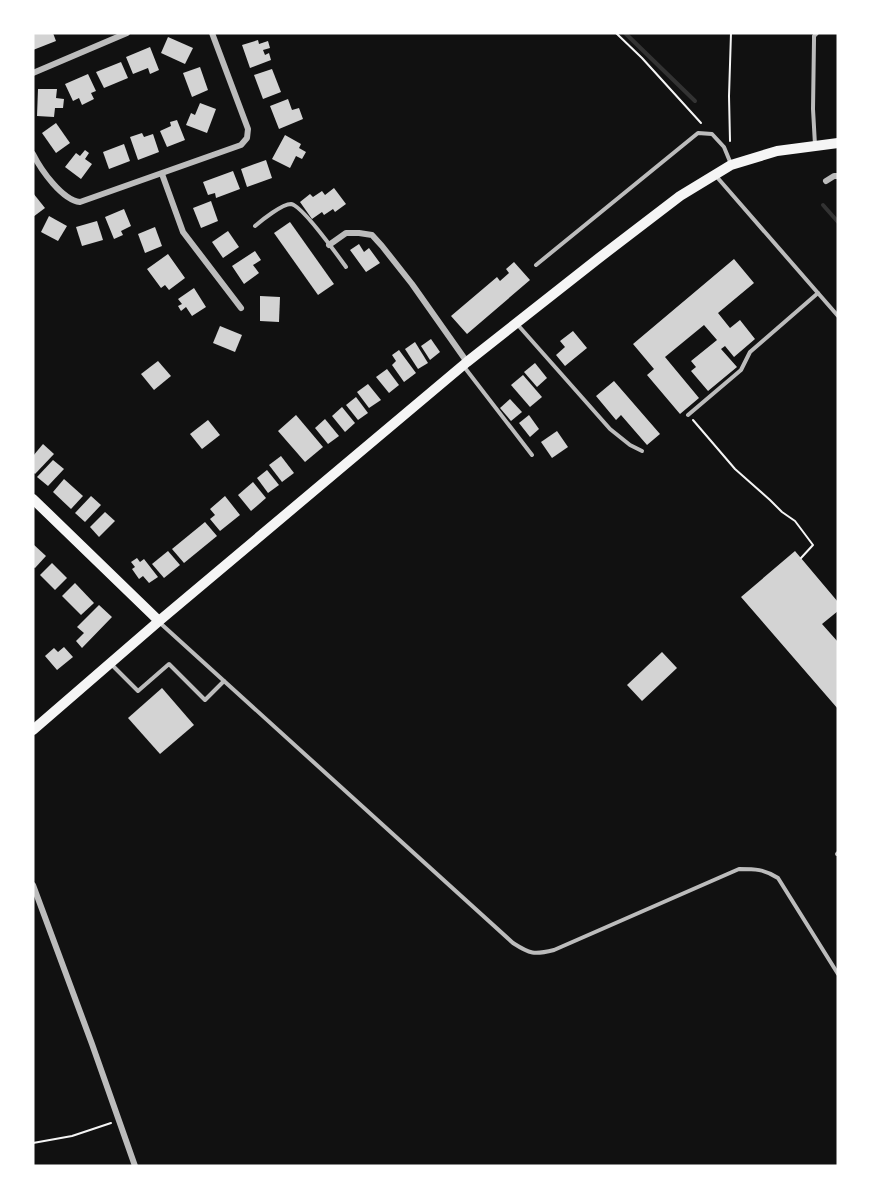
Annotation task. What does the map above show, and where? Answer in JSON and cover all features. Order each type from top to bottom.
[{"type":"main road","points":[[33,730],[465,364],[680,196],[731,165],[777,150],[838,143]]},
{"type":"main road","points":[[33,499],[159,621]]},
{"type":"street","points":[[33,73],[127,33]]},
{"type":"street","points":[[33,154],[59,190],[80,202],[242,145],[247,138],[248,129],[212,33]]},
{"type":"street","points":[[162,174],[183,232],[241,308]]},
{"type":"street","points":[[826,180],[838,176]]},
{"type":"street","points":[[329,244],[346,233],[372,235],[412,284],[465,364]]},
{"type":"street","points":[[33,885],[135,1166]]},
{"type":"lane","points":[[815,145],[814,36],[817,33]]},
{"type":"lane","points":[[536,265],[698,133],[712,134],[724,147],[731,165]]},
{"type":"lane","points":[[714,175],[838,316]]},
{"type":"lane","points":[[255,226],[283,206],[292,204],[298,207],[346,267]]},
{"type":"lane","points":[[688,415],[741,370],[750,352],[818,293]]},
{"type":"lane","points":[[516,323],[610,429],[630,446],[642,451]]},
{"type":"lane","points":[[465,364],[532,455]]},
{"type":"lane","points":[[159,621],[513,943],[527,952],[540,954],[554,950],[739,869],[753,869],[766,871],[778,878],[838,974]]},
{"type":"lane","points":[[110,663],[138,691],[169,664],[205,700],[224,681]]},
{"type":"path","points":[[616,33],[712,134]]},
{"type":"path","points":[[730,142],[731,33]]},
{"type":"path","points":[[688,415],[735,469],[795,521],[813,545],[801,558]]},
{"type":"path","points":[[33,1143],[72,1136],[119,1121]]},
{"type":"building","points":[[33,33],[53,33],[56,41],[33,50]]},
{"type":"building","points":[[168,37],[193,48],[185,64],[161,53]]},
{"type":"building","points":[[258,40],[259,44],[268,41],[270,48],[263,50],[265,55],[269,53],[271,60],[250,68],[242,45]]},
{"type":"building","points":[[150,47],[159,70],[150,74],[148,68],[133,74],[126,57]]},
{"type":"building","points":[[121,62],[128,78],[104,88],[96,72]]},
{"type":"building","points":[[200,67],[208,90],[192,97],[183,73]]},
{"type":"building","points":[[272,69],[281,92],[263,99],[254,75]]},
{"type":"building","points":[[88,74],[96,91],[91,93],[94,99],[82,105],[79,98],[73,101],[65,84]]},
{"type":"building","points":[[38,89],[57,89],[56,98],[64,99],[63,108],[55,108],[54,117],[37,116]]},
{"type":"building","points":[[288,99],[292,110],[299,108],[303,119],[279,129],[270,106]]},
{"type":"building","points":[[200,103],[216,109],[207,133],[186,125],[191,113],[195,115]]},
{"type":"building","points":[[177,120],[185,140],[167,147],[160,131],[171,126],[170,122]]},
{"type":"building","points":[[56,123],[70,143],[56,153],[42,133]]},
{"type":"building","points":[[142,133],[144,137],[153,134],[159,152],[138,160],[130,137]]},
{"type":"building","points":[[285,135],[301,144],[299,148],[306,152],[302,159],[296,156],[290,168],[272,159]]},
{"type":"building","points":[[124,144],[130,161],[109,169],[103,152]]},
{"type":"building","points":[[85,150],[89,153],[85,159],[92,164],[81,179],[65,167],[76,153],[80,156]]},
{"type":"building","points":[[266,160],[272,178],[247,187],[241,169]]},
{"type":"building","points":[[233,171],[240,189],[216,198],[215,193],[208,195],[203,182]]},
{"type":"building","points":[[334,188],[346,204],[335,212],[333,209],[324,215],[322,212],[312,219],[300,202],[310,194],[313,197],[322,191],[325,195]]},
{"type":"building","points":[[33,193],[45,208],[33,217]]},
{"type":"building","points":[[211,201],[218,221],[201,228],[193,208]]},
{"type":"building","points":[[124,209],[131,226],[121,231],[123,235],[114,239],[105,217]]},
{"type":"building","points":[[49,216],[67,226],[58,241],[41,232]]},
{"type":"building","points":[[97,221],[103,240],[82,246],[76,227]]},
{"type":"building","points":[[290,222],[334,284],[318,295],[274,233]]},
{"type":"building","points":[[155,227],[162,246],[145,253],[138,234]]},
{"type":"building","points":[[228,231],[239,247],[223,258],[212,242]]},
{"type":"building","points":[[359,244],[364,252],[369,248],[380,263],[366,272],[350,250]]},
{"type":"building","points":[[255,251],[261,260],[253,265],[259,273],[244,284],[232,266]]},
{"type":"building","points":[[168,254],[185,278],[169,290],[165,285],[161,288],[147,269]]},
{"type":"building","points":[[734,259],[754,283],[718,313],[730,328],[740,320],[755,339],[734,357],[725,346],[721,349],[737,367],[708,391],[691,371],[696,367],[691,361],[717,340],[704,325],[665,357],[699,398],[680,414],[647,375],[654,369],[633,344]]},
{"type":"building","points":[[514,262],[530,280],[467,334],[451,316],[497,277],[500,281],[509,273],[506,269]]},
{"type":"building","points":[[194,288],[206,307],[192,316],[186,307],[181,311],[178,306],[182,304],[178,299]]},
{"type":"building","points":[[260,296],[280,297],[279,322],[260,321]]},
{"type":"building","points":[[220,326],[242,335],[235,352],[213,343]]},
{"type":"building","points":[[573,331],[587,348],[565,366],[556,355],[565,347],[560,341]]},
{"type":"building","points":[[431,339],[440,352],[430,360],[421,346]]},
{"type":"building","points":[[415,342],[428,363],[418,369],[405,349]]},
{"type":"building","points":[[399,350],[416,373],[404,382],[392,365],[396,361],[392,355]]},
{"type":"building","points":[[158,361],[171,376],[154,390],[141,374]]},
{"type":"building","points":[[535,363],[547,378],[537,387],[524,372]]},
{"type":"building","points":[[387,369],[399,385],[389,393],[376,377]]},
{"type":"building","points":[[523,375],[542,397],[530,407],[511,385]]},
{"type":"building","points":[[614,381],[660,434],[647,445],[621,415],[616,420],[596,396]]},
{"type":"building","points":[[368,384],[381,400],[369,408],[357,392]]},
{"type":"building","points":[[356,397],[368,413],[358,420],[346,405]]},
{"type":"building","points":[[510,399],[522,412],[511,421],[500,408]]},
{"type":"building","points":[[342,407],[355,423],[345,432],[332,416]]},
{"type":"building","points":[[296,415],[323,447],[305,462],[278,431]]},
{"type":"building","points":[[529,415],[539,429],[530,437],[519,423]]},
{"type":"building","points":[[325,419],[339,436],[328,444],[315,428]]},
{"type":"building","points":[[208,420],[220,435],[202,449],[190,434]]},
{"type":"building","points":[[557,431],[568,447],[552,458],[541,442]]},
{"type":"building","points":[[43,444],[54,454],[35,474],[33,456]]},
{"type":"building","points":[[281,456],[294,473],[282,482],[269,465]]},
{"type":"building","points":[[53,460],[64,469],[48,486],[37,477]]},
{"type":"building","points":[[267,470],[279,485],[268,493],[257,478]]},
{"type":"building","points":[[64,479],[83,496],[71,509],[53,492]]},
{"type":"building","points":[[253,482],[266,498],[251,511],[238,495]]},
{"type":"building","points":[[91,496],[101,505],[85,522],[75,513]]},
{"type":"building","points":[[225,496],[240,515],[220,531],[210,519],[215,515],[210,509]]},
{"type":"building","points":[[105,512],[115,521],[99,537],[90,527]]},
{"type":"building","points":[[205,522],[217,536],[184,563],[172,549]]},
{"type":"building","points":[[33,544],[46,556],[35,568],[33,567]]},
{"type":"building","points":[[168,551],[180,565],[164,578],[152,564]]},
{"type":"building","points":[[795,551],[838,602],[838,611],[822,624],[838,642],[838,709],[741,597]]},
{"type":"building","points":[[137,558],[140,562],[144,559],[158,577],[149,583],[143,576],[139,579],[132,569],[135,567],[131,562]]},
{"type":"building","points":[[52,563],[67,578],[55,590],[40,575]]},
{"type":"building","points":[[75,583],[94,603],[81,615],[62,596]]},
{"type":"building","points":[[99,605],[112,617],[82,648],[76,641],[84,633],[77,627]]},
{"type":"building","points":[[64,647],[73,657],[57,670],[45,656],[54,648],[58,652]]},
{"type":"building","points":[[662,652],[677,668],[642,701],[627,685]]},
{"type":"building","points":[[162,688],[194,725],[160,754],[128,718]]},
{"type":"waterway","points":[[625,33],[695,101]]},
{"type":"waterway","points":[[823,205],[838,222]]}]
